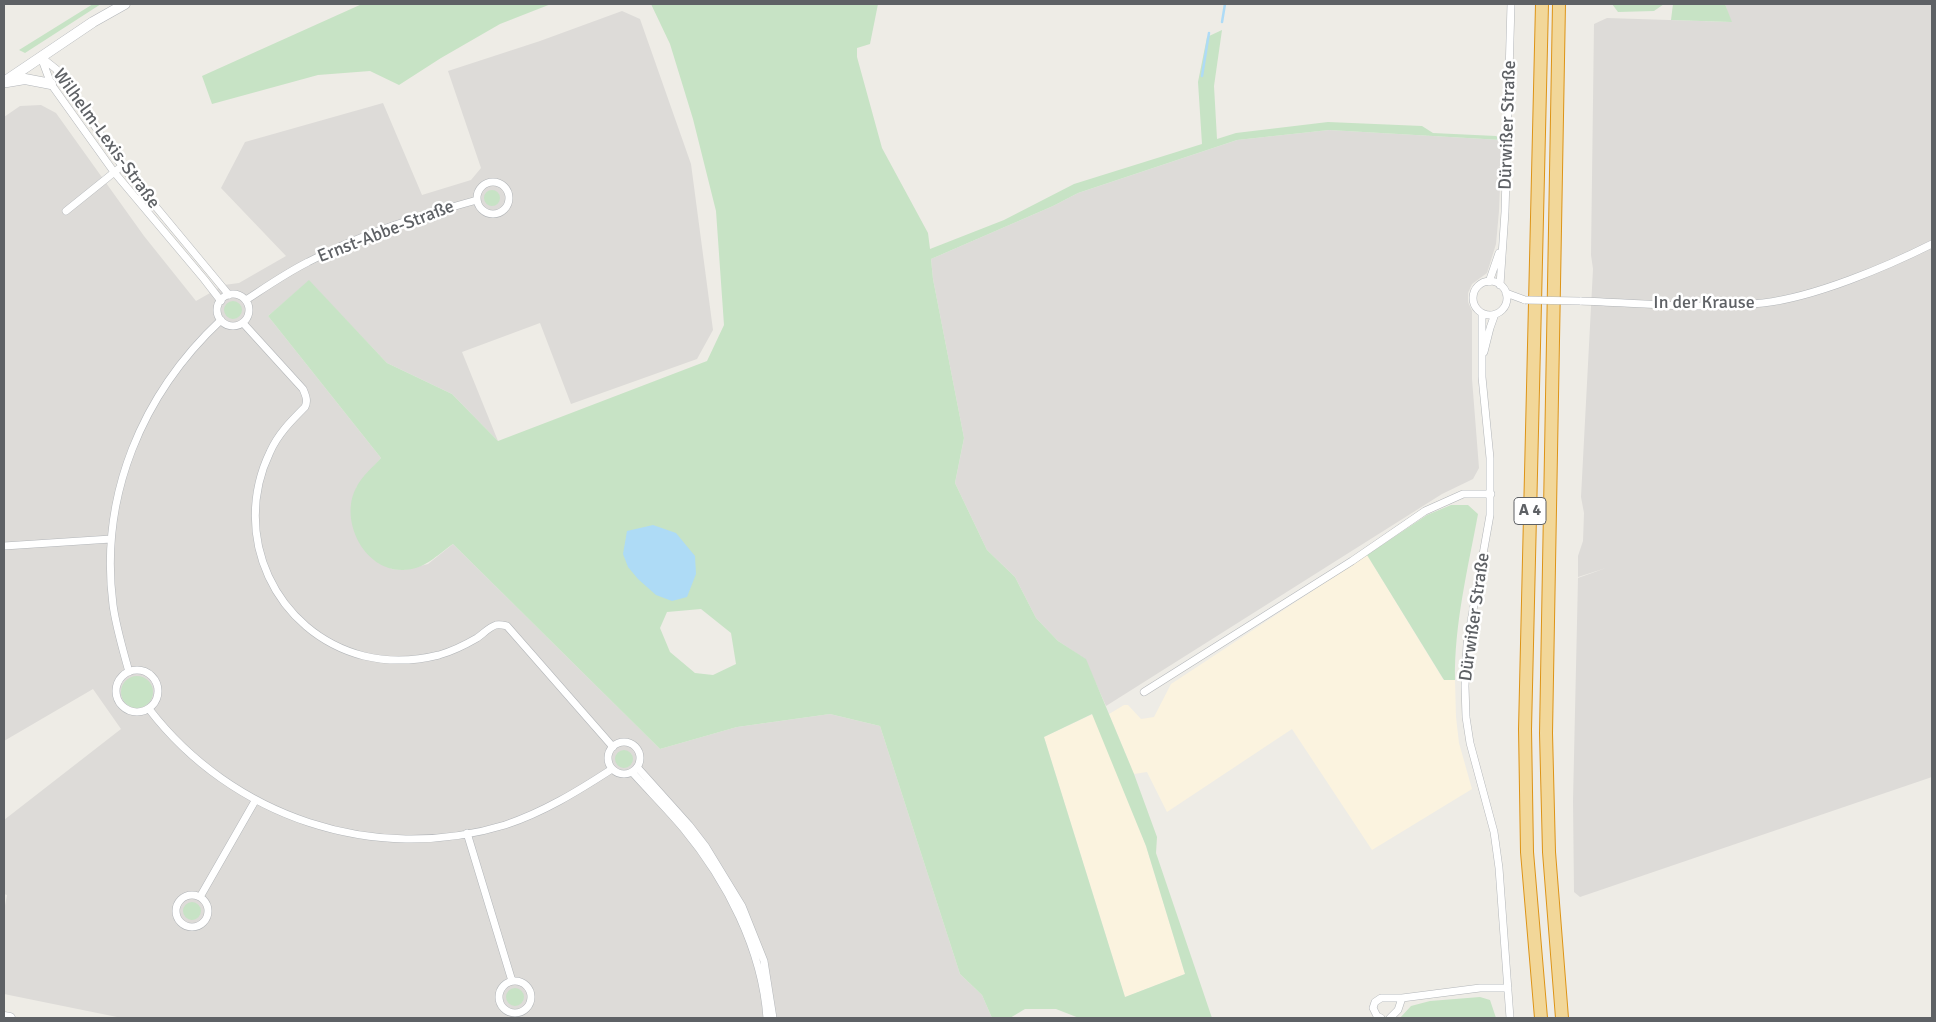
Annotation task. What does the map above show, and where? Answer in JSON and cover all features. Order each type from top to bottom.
[{"type":"highway","name":"A 4","points":[[1541,1018],[1527,852],[1525,729],[1542,4]]},
{"type":"highway","name":"A 4","points":[[1559,4],[1546,733],[1549,852],[1562,1018]]},
{"type":"main road","points":[[4,82],[125,4]]},
{"type":"main road","points":[[4,82],[25,79],[51,84]]},
{"type":"main road","points":[[4,1017],[10,1018]]},
{"type":"street","name":"Dürwißer Straße","points":[[1500,285],[1505,212],[1511,4]]},
{"type":"street","name":"Wilhelm-Lexis-Straße","points":[[41,57],[51,84],[114,172],[221,301]]},
{"type":"street","name":"Wilhelm-Lexis-Straße","points":[[41,57],[56,68],[122,166],[229,295]]},
{"type":"street","points":[[66,211],[122,166]]},
{"type":"street","name":"Ernst-Abbe-Straße","points":[[490,182],[500,184],[508,195],[506,206],[497,213],[485,212],[477,200],[479,190],[490,182]]},
{"type":"street","name":"Ernst-Abbe-Straße","points":[[246,300],[306,263],[332,250],[419,217],[477,200]]},
{"type":"street","name":"In der Krause","points":[[1509,299],[1712,306],[1765,303],[1810,293],[1932,244]]},
{"type":"street","name":"Dürwißer Straße","points":[[1489,282],[1502,246]]},
{"type":"street","points":[[1489,282],[1500,285],[1509,299],[1500,312],[1495,314],[1482,313],[1474,302],[1477,288],[1489,282]]},
{"type":"street","points":[[236,294],[246,300],[249,314],[243,322],[234,326],[221,320],[218,310],[221,301],[229,295],[236,294]]},
{"type":"street","name":"Dürwißer Straße","points":[[1482,313],[1483,399],[1490,458],[1491,494],[1490,515],[1467,644],[1466,717],[1470,743],[1494,832],[1499,868],[1510,1018]]},
{"type":"street","name":"Dürwißer Straße","points":[[1482,362],[1495,314]]},
{"type":"street","points":[[129,672],[113,605],[111,539],[121,481],[130,452],[148,413],[185,358],[221,320]]},
{"type":"street","points":[[243,322],[303,390],[307,403],[279,436],[270,451],[256,496],[255,522],[261,558],[279,597],[298,618],[319,635],[342,648],[365,656],[390,660],[417,659],[440,655],[462,647],[494,626],[502,624],[507,626],[613,746]]},
{"type":"street","points":[[1144,692],[1352,561],[1425,511],[1463,494],[1491,494]]},
{"type":"street","points":[[4,546],[111,539]]},
{"type":"street","points":[[142,671],[156,682],[158,687],[157,699],[149,709],[143,712],[130,711],[120,704],[116,692],[117,685],[129,672],[142,671]]},
{"type":"street","points":[[149,709],[177,741],[207,768],[255,801],[310,823],[369,837],[412,839],[467,834],[504,825],[552,806],[612,769]]},
{"type":"street","points":[[622,742],[632,744],[636,748],[640,758],[634,770],[623,774],[612,769],[608,759],[613,746],[622,742]]},
{"type":"street","points":[[634,770],[684,829],[736,908],[758,963],[767,1018]]},
{"type":"street","points":[[634,770],[689,825],[706,847],[742,906],[764,961],[773,1018]]},
{"type":"street","points":[[200,897],[255,801]]},
{"type":"street","points":[[467,834],[512,981]]},
{"type":"street","points":[[196,895],[200,897],[204,900],[208,910],[206,919],[198,926],[193,927],[183,924],[177,916],[178,903],[186,896],[196,895]]},
{"type":"street","points":[[512,981],[522,982],[530,990],[531,1000],[529,1005],[521,1012],[511,1012],[502,1007],[500,1002],[500,991],[503,986],[512,981]]},
{"type":"street","points":[[1381,1018],[1377,1016],[1373,1008],[1375,1002],[1380,998],[1402,998],[1480,988],[1508,988]]},
{"type":"street","points":[[1390,1018],[1398,1010],[1402,998]]},
{"type":"shaded area","points":[[1725,4],[1932,4],[1932,777],[1580,897],[1574,892],[1573,801],[1578,578],[1606,568],[1578,577],[1578,556],[1583,541],[1584,513],[1581,497],[1593,269],[1591,255],[1594,24],[1607,18],[1731,22]]},
{"type":"shaded area","points":[[622,11],[640,19],[691,164],[713,330],[697,359],[571,404],[540,323],[462,352],[498,441],[452,394],[387,363],[309,281],[268,316],[381,458],[356,488],[391,569],[404,570],[428,564],[453,544],[660,749],[737,727],[830,714],[880,726],[960,974],[982,995],[992,1018],[122,1018],[4,994],[4,911],[7,895],[4,894],[4,820],[121,729],[93,689],[4,741],[4,117],[20,106],[41,105],[56,113],[144,236],[196,301],[224,285],[239,283],[286,256],[221,188],[245,142],[383,103],[422,195],[471,180],[481,168],[448,71],[540,41]]},
{"type":"shaded area","points":[[1329,130],[1502,140],[1496,244],[1487,273],[1472,284],[1468,293],[1468,302],[1472,311],[1472,379],[1479,468],[1473,479],[1442,494],[1106,706],[1085,659],[1058,641],[1036,618],[1015,577],[987,550],[955,483],[964,438],[933,279],[931,259],[1053,206],[1078,193],[1237,140]]},
{"type":"shaded area","points":[[1367,555],[1443,679],[1455,680],[1459,743],[1472,789],[1372,850],[1292,729],[1167,812],[1147,772],[1134,774],[1109,714],[1124,705],[1128,705],[1141,719],[1154,717],[1171,684]]},
{"type":"shaded area","points":[[1093,714],[1146,846],[1185,974],[1125,997],[1044,737]]},
{"type":"green space","points":[[93,4],[101,4],[25,53],[19,50]]},
{"type":"green space","points":[[362,4],[551,4],[500,24],[399,85],[370,71],[318,75],[212,104],[202,76]]},
{"type":"green space","points":[[651,4],[878,4],[870,44],[857,48],[857,57],[882,148],[928,233],[930,249],[1004,220],[1074,184],[1202,144],[1198,82],[1207,37],[1222,30],[1214,86],[1217,139],[1236,133],[1328,122],[1422,126],[1433,133],[1496,136],[1502,140],[1329,130],[1237,140],[1078,193],[1053,206],[931,259],[933,279],[964,438],[955,483],[987,550],[1015,577],[1036,618],[1058,641],[1086,659],[1134,774],[1157,837],[1156,853],[1212,1018],[1079,1018],[1056,1009],[1025,1009],[1010,1018],[992,1018],[982,995],[960,974],[880,726],[830,714],[737,727],[660,749],[453,544],[424,565],[403,570],[389,568],[377,562],[358,541],[353,528],[352,501],[361,480],[381,458],[268,316],[309,280],[387,363],[452,394],[498,441],[707,361],[724,325],[716,211],[693,119],[670,44]],"holes":[[[701,609],[731,633],[736,664],[713,675],[695,673],[670,652],[660,628],[667,612]],[[1092,714],[1146,846],[1185,974],[1125,997],[1044,737]]]},
{"type":"green space","points":[[1612,4],[1664,4],[1654,11],[1618,12]]},
{"type":"green space","points":[[1673,4],[1725,4],[1732,22],[1671,20]]},
{"type":"green space","points":[[489,190],[495,190],[500,195],[498,204],[489,206],[484,201],[484,195]]},
{"type":"green space","points":[[229,301],[237,301],[242,306],[240,317],[229,319],[224,314],[224,306]]},
{"type":"green space","points":[[1451,505],[1468,505],[1478,514],[1459,618],[1455,680],[1444,680],[1367,555],[1427,515]]},
{"type":"green space","points":[[137,676],[148,681],[153,692],[148,703],[137,708],[126,703],[121,692],[126,681]]},
{"type":"green space","points":[[624,750],[630,753],[633,759],[630,765],[624,768],[618,765],[615,759],[618,753]]},
{"type":"green space","points":[[188,902],[196,902],[201,907],[199,918],[188,920],[183,915],[183,907]]},
{"type":"green space","points":[[511,988],[519,988],[524,993],[522,1004],[511,1006],[506,1001],[506,993]]},
{"type":"green space","points":[[1480,997],[1490,1000],[1496,1018],[1400,1018],[1411,1006],[1430,1001]]},
{"type":"water","points":[[653,525],[676,533],[695,556],[696,574],[687,597],[672,601],[656,595],[628,567],[623,554],[627,531]]},
{"type":"waterway","points":[[1222,22],[1225,4]]},
{"type":"waterway","points":[[1202,76],[1209,33]]}]
